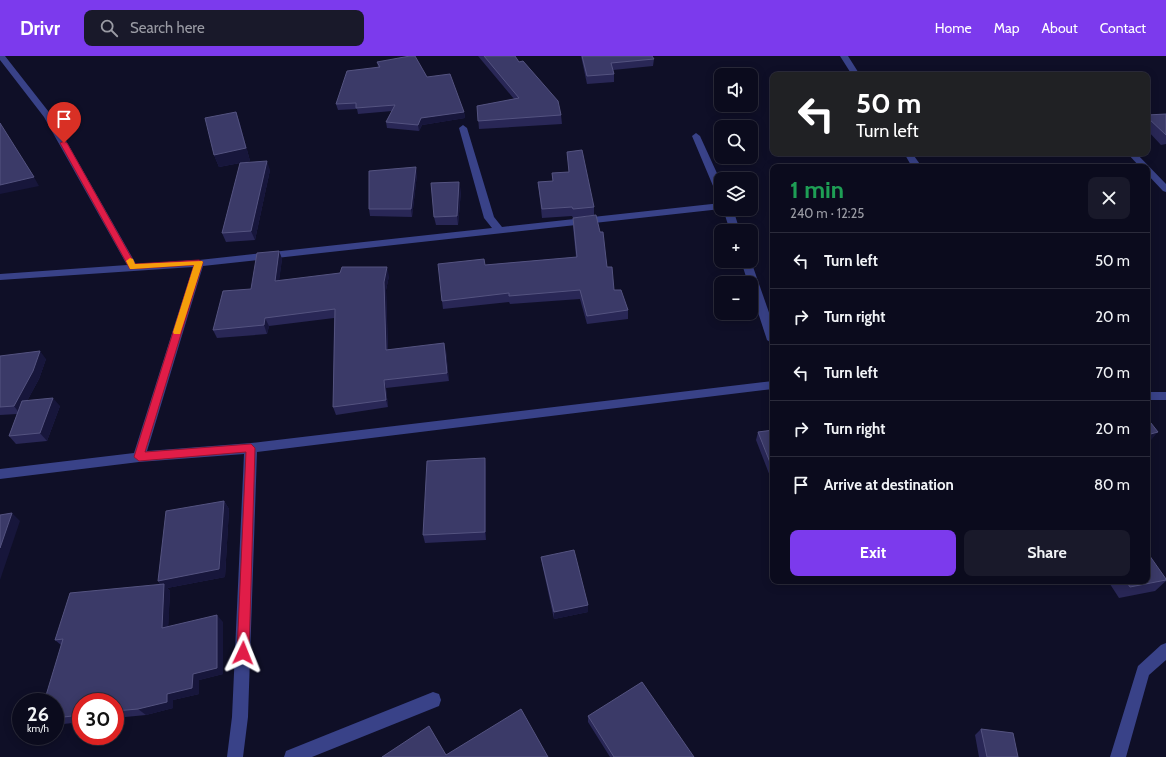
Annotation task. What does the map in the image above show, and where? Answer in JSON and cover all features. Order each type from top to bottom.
[{"type":"street","points":[[1,56],[48,116],[133,267]]},
{"type":"street","points":[[844,56],[854,72]]},
{"type":"street","points":[[463,128],[490,218],[499,230]]},
{"type":"street","points":[[696,136],[714,177]]},
{"type":"street","points":[[1134,156],[1142,164]]},
{"type":"street","points":[[1150,172],[1166,189]]},
{"type":"street","points":[[0,277],[199,262],[714,207]]},
{"type":"street","points":[[139,457],[199,262]]},
{"type":"street","points":[[748,268],[770,331]]},
{"type":"street","points":[[0,474],[139,457],[251,448],[770,384]]},
{"type":"street","points":[[1150,396],[1166,396]]},
{"type":"street","points":[[235,757],[240,716],[251,448]]},
{"type":"street","points":[[1118,757],[1143,671],[1166,650]]},
{"type":"street","points":[[292,757],[432,700]]},
{"type":"building","points":[[415,56],[427,77],[450,74],[464,112],[421,118],[418,125],[386,122],[395,105],[356,108],[356,103],[336,104],[347,71],[380,67],[377,62]]},
{"type":"building","points":[[484,56],[515,56],[519,62],[523,61],[558,101],[561,115],[478,121],[477,106],[519,98]]},
{"type":"building","points":[[582,56],[652,56],[654,59],[611,63],[614,74],[587,76]]},
{"type":"building","points":[[236,112],[246,148],[214,155],[205,118]]},
{"type":"building","points":[[1166,114],[1166,135],[1150,120],[1150,115]]},
{"type":"building","points":[[0,123],[34,177],[0,185]]},
{"type":"building","points":[[582,150],[594,207],[542,209],[538,182],[553,181],[552,173],[569,172],[567,152]]},
{"type":"building","points":[[267,161],[251,231],[222,233],[240,163]]},
{"type":"building","points":[[416,167],[411,209],[369,209],[369,171]]},
{"type":"building","points":[[459,182],[457,216],[434,217],[431,183]]},
{"type":"building","points":[[596,215],[600,232],[603,232],[607,267],[612,267],[614,290],[621,290],[628,310],[587,316],[580,290],[509,296],[509,293],[442,301],[438,264],[484,259],[485,265],[577,257],[573,218]]},
{"type":"building","points":[[279,251],[275,281],[340,273],[342,267],[387,267],[384,282],[386,350],[444,343],[447,373],[384,380],[386,400],[333,407],[335,309],[265,318],[264,325],[213,330],[223,291],[251,289],[257,253]]},
{"type":"building","points":[[40,351],[33,371],[14,406],[0,407],[0,356]]},
{"type":"building","points":[[53,398],[40,433],[9,436],[22,401]]},
{"type":"building","points":[[1150,422],[1158,432],[1150,434]]},
{"type":"building","points":[[770,430],[770,462],[758,432]]},
{"type":"building","points":[[485,458],[485,532],[423,535],[427,461]]},
{"type":"building","points":[[224,501],[219,569],[158,581],[166,511]]},
{"type":"building","points":[[12,513],[0,548],[0,515]]},
{"type":"building","points":[[574,550],[588,605],[554,612],[541,557]]},
{"type":"building","points":[[1150,556],[1166,579],[1150,583]]},
{"type":"building","points":[[164,584],[162,628],[217,615],[217,668],[193,674],[192,688],[167,694],[167,702],[138,709],[124,710],[124,693],[72,693],[72,716],[64,717],[64,693],[47,693],[63,639],[55,640],[70,593]]},
{"type":"building","points":[[1128,584],[1145,584],[1130,587]]},
{"type":"building","points":[[642,682],[694,757],[614,757],[588,716]]},
{"type":"building","points":[[521,709],[548,757],[382,757],[429,726],[446,755]]},
{"type":"building","points":[[981,729],[1013,733],[1018,757],[987,757]]},
{"type":"slow traffic","points":[[130,261],[133,267],[199,262],[177,332]]},
{"type":"route","points":[[64,143],[133,267],[199,262],[139,457],[251,448],[243,653]]}]
